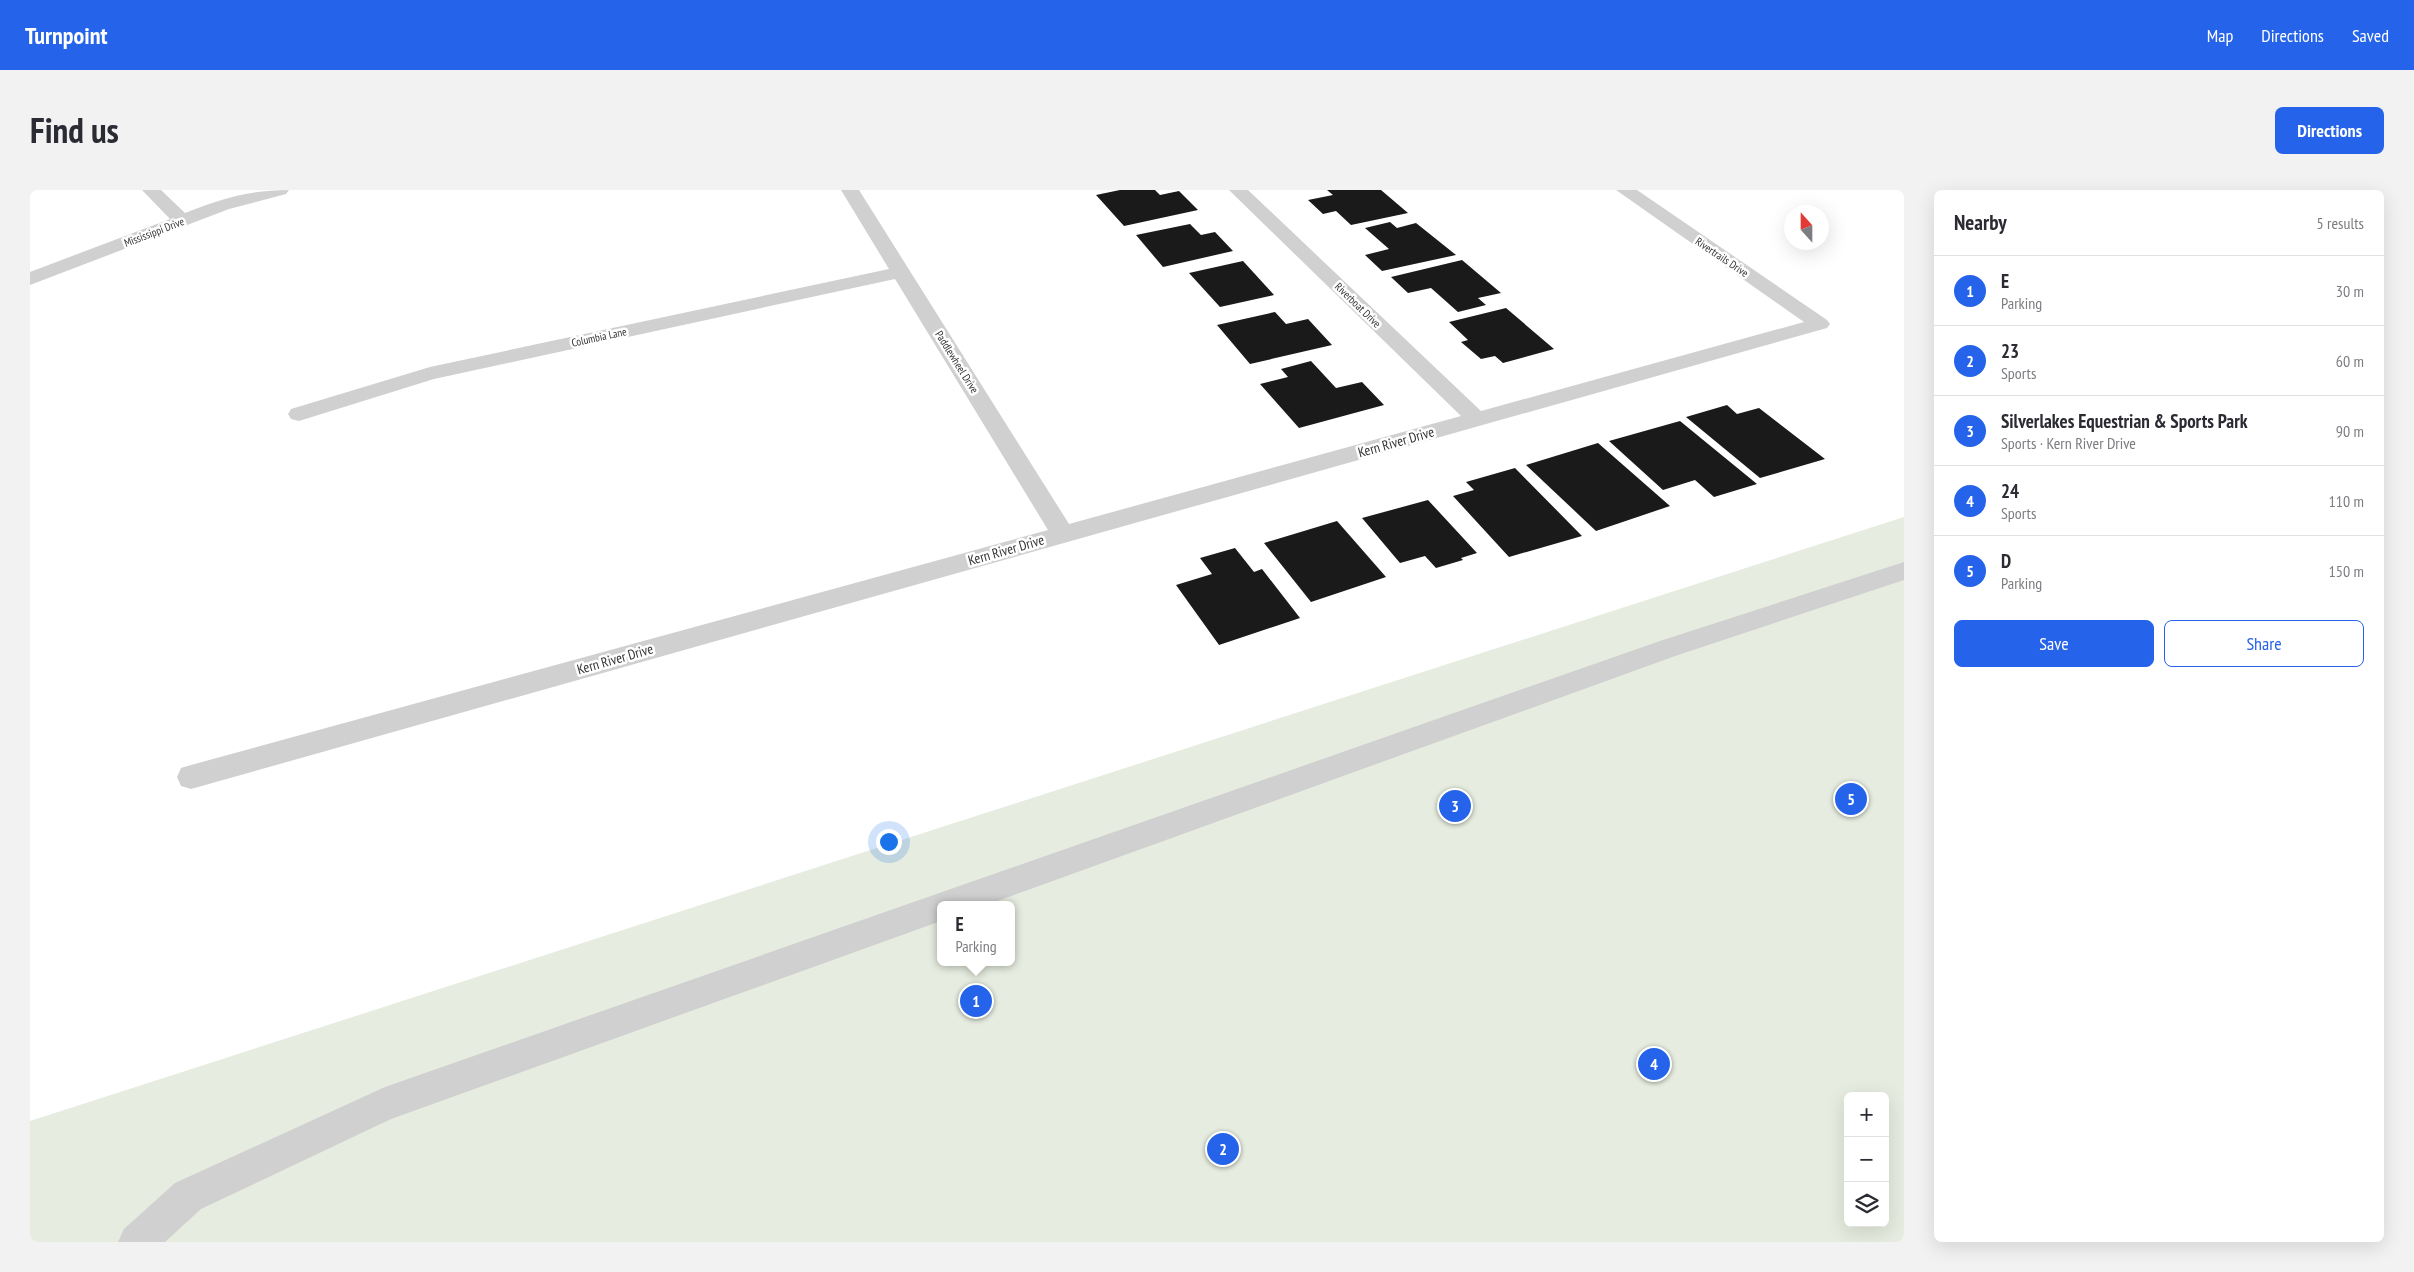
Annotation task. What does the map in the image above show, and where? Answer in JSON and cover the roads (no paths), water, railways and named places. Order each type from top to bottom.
[{"type":"street","points":[[151,190],[182,221]]},
{"type":"street","name":"Mississippi Drive","points":[[30,279],[224,205],[280,190]]},
{"type":"street","name":"Paddlewheel Drive","points":[[850,190],[1063,534]]},
{"type":"street","name":"Riverboat Drive","points":[[1238,190],[1477,419]]},
{"type":"street","name":"Rivertrails Drive","points":[[1625,190],[1820,324]]},
{"type":"street","name":"Columbia Lane","points":[[299,414],[430,373],[901,272]]},
{"type":"street","name":"Kern River Drive","points":[[191,777],[1820,324]]},
{"type":"street","points":[[957,901],[1669,648],[1904,571]]},
{"type":"street","points":[[137,1242],[188,1196],[385,1104],[937,907]]},
{"type":"place","name":"D","points":[[1851,799]]},
{"type":"place","name":"Silverlakes Equestrian & Sports Park","points":[[1455,806]]},
{"type":"place","name":"E","points":[[976,1001]]},
{"type":"place","name":"24","points":[[1654,1064]]},
{"type":"place","name":"23","points":[[1223,1149]]}]
